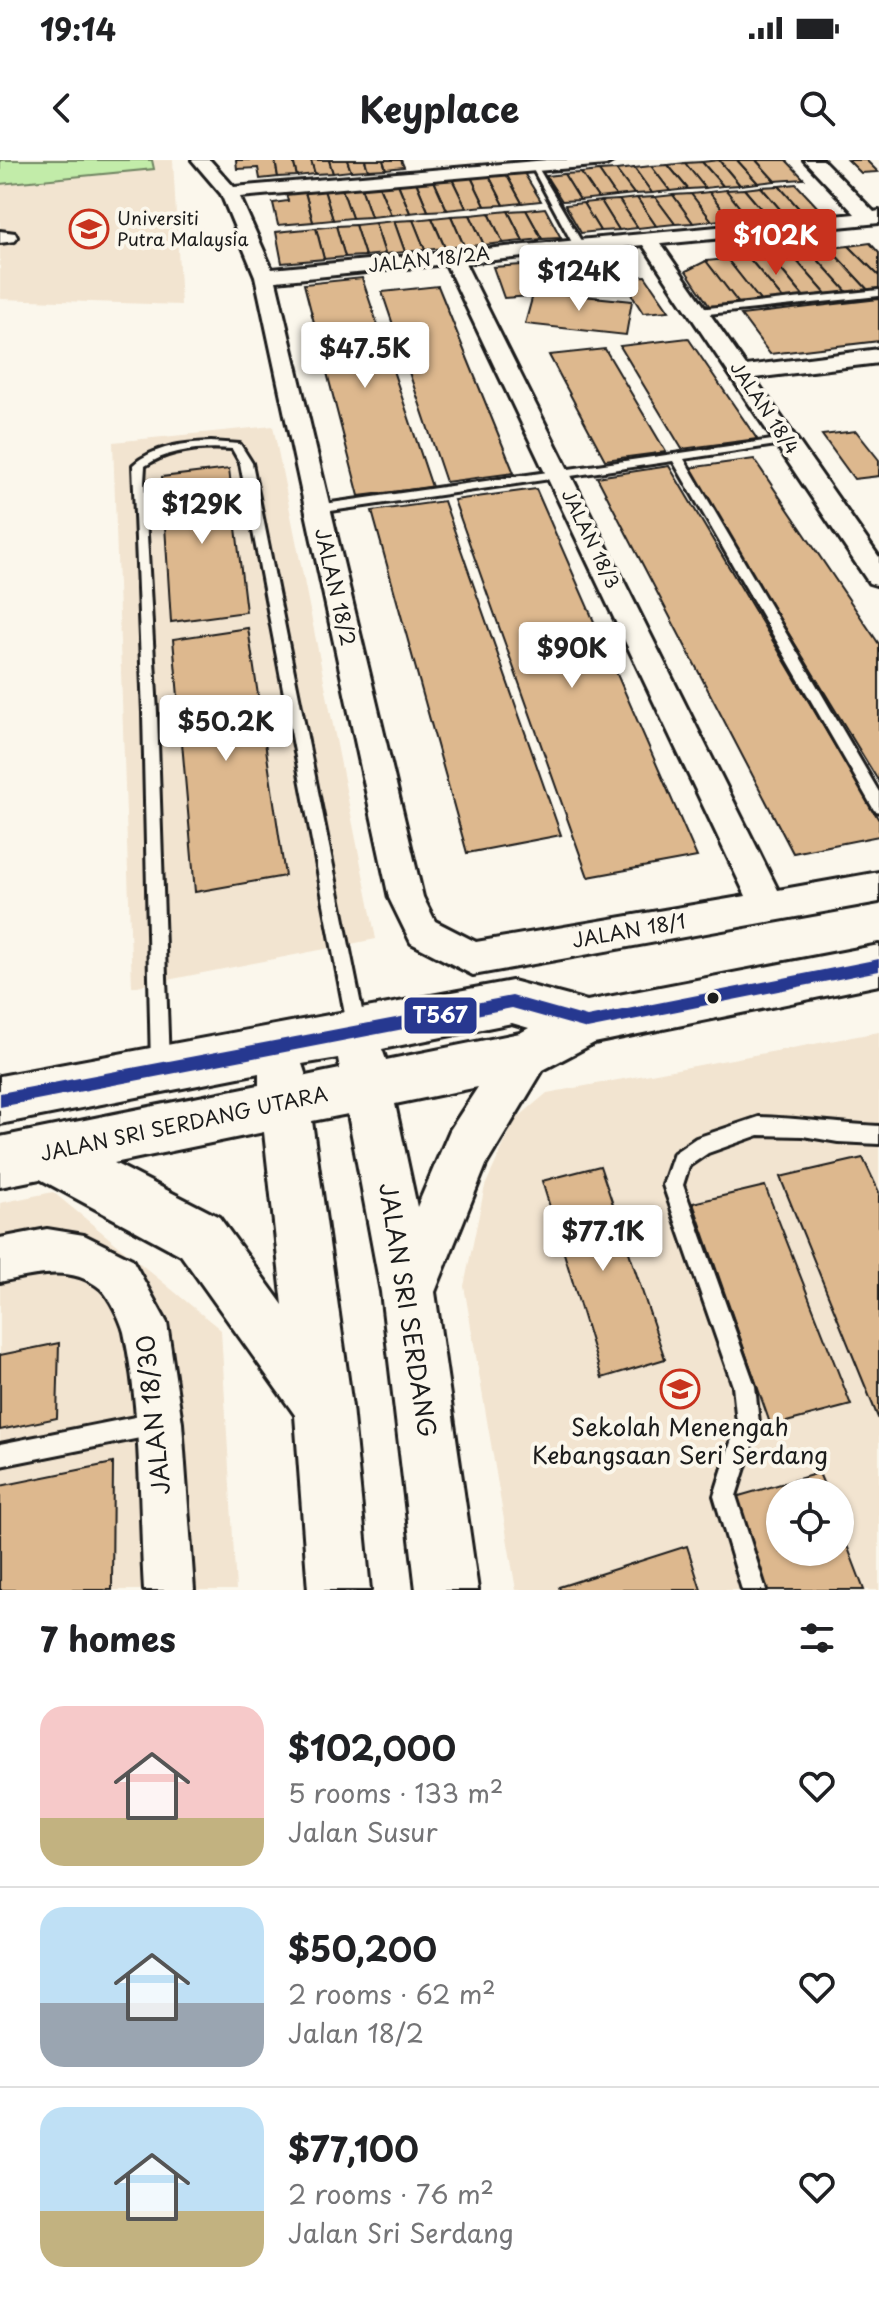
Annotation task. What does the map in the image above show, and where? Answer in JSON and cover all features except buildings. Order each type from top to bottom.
[{"type":"street","name":"JALAN 18/2","points":[[201,160],[229,193],[265,276],[406,898]]},
{"type":"street","points":[[229,193],[488,165],[533,166],[606,160]]},
{"type":"street","points":[[813,160],[875,218]]},
{"type":"street","name":"JALAN 18/2A","points":[[265,276],[875,218]]},
{"type":"street","name":"JALAN 18/4","points":[[648,239],[669,258],[698,312],[879,577]]},
{"type":"street","name":"JALAN 18/3","points":[[453,258],[768,906]]},
{"type":"street","points":[[739,373],[879,356]]},
{"type":"street","name":"JALAN 18/1","points":[[406,898],[423,932],[473,959],[879,887]]},
{"type":"street","points":[[0,1100],[512,1002],[587,1023],[879,965]]},
{"type":"street","name":"JALAN SRI SERDANG UTARA","points":[[22,1157],[526,1054],[587,1023]]},
{"type":"street","name":"JALAN SRI SERDANG","points":[[357,1032],[408,1292],[447,1590]]},
{"type":"street","points":[[278,1047],[323,1407],[339,1590]]},
{"type":"street","points":[[408,1292],[468,1148],[526,1054]]},
{"type":"street","points":[[22,1157],[200,1236],[323,1407]]},
{"type":"street","name":"JALAN 18/30","points":[[0,1260],[47,1250],[84,1257],[117,1274],[145,1323],[159,1423],[169,1590]]},
{"type":"lane","points":[[533,166],[579,246]]},
{"type":"lane","points":[[698,312],[879,293]]},
{"type":"lane","points":[[317,509],[786,441]]},
{"type":"lane","points":[[161,1071],[150,713],[138,482],[139,465],[152,454],[219,444],[236,446],[246,463],[357,1032]]},
{"type":"lane","points":[[676,456],[879,806]]},
{"type":"lane","points":[[754,1590],[725,1496],[748,1423],[744,1386],[673,1185],[681,1160],[703,1145],[759,1126],[879,1135]]},
{"type":"lane","points":[[0,1455],[159,1423]]},
{"type":"shaded area","name":"Universiti Putra Malaysia","points":[[0,160],[173,160],[181,305],[0,299]]},
{"type":"shaded area","points":[[273,426],[376,939],[132,987],[113,442]]},
{"type":"shaded area","name":"Sekolah Menengah Kebangsaan Seri Serdang","points":[[879,1032],[879,1590],[516,1590],[464,1286],[485,1186],[515,1120],[547,1093]]},
{"type":"shaded area","points":[[53,1192],[221,1330],[236,1590],[0,1590],[0,1203]]},
{"type":"green space","points":[[0,160],[152,160],[154,169],[0,184]]},
{"type":"transit line","name":"T567","points":[[0,1100],[512,1002],[587,1023],[879,965]]},
{"type":"place","name":"Universiti Putra Malaysia","points":[[89,229]]},
{"type":"place","name":"Sekolah Menengah Kebangsaan Seri Serdang","points":[[680,1389]]}]
